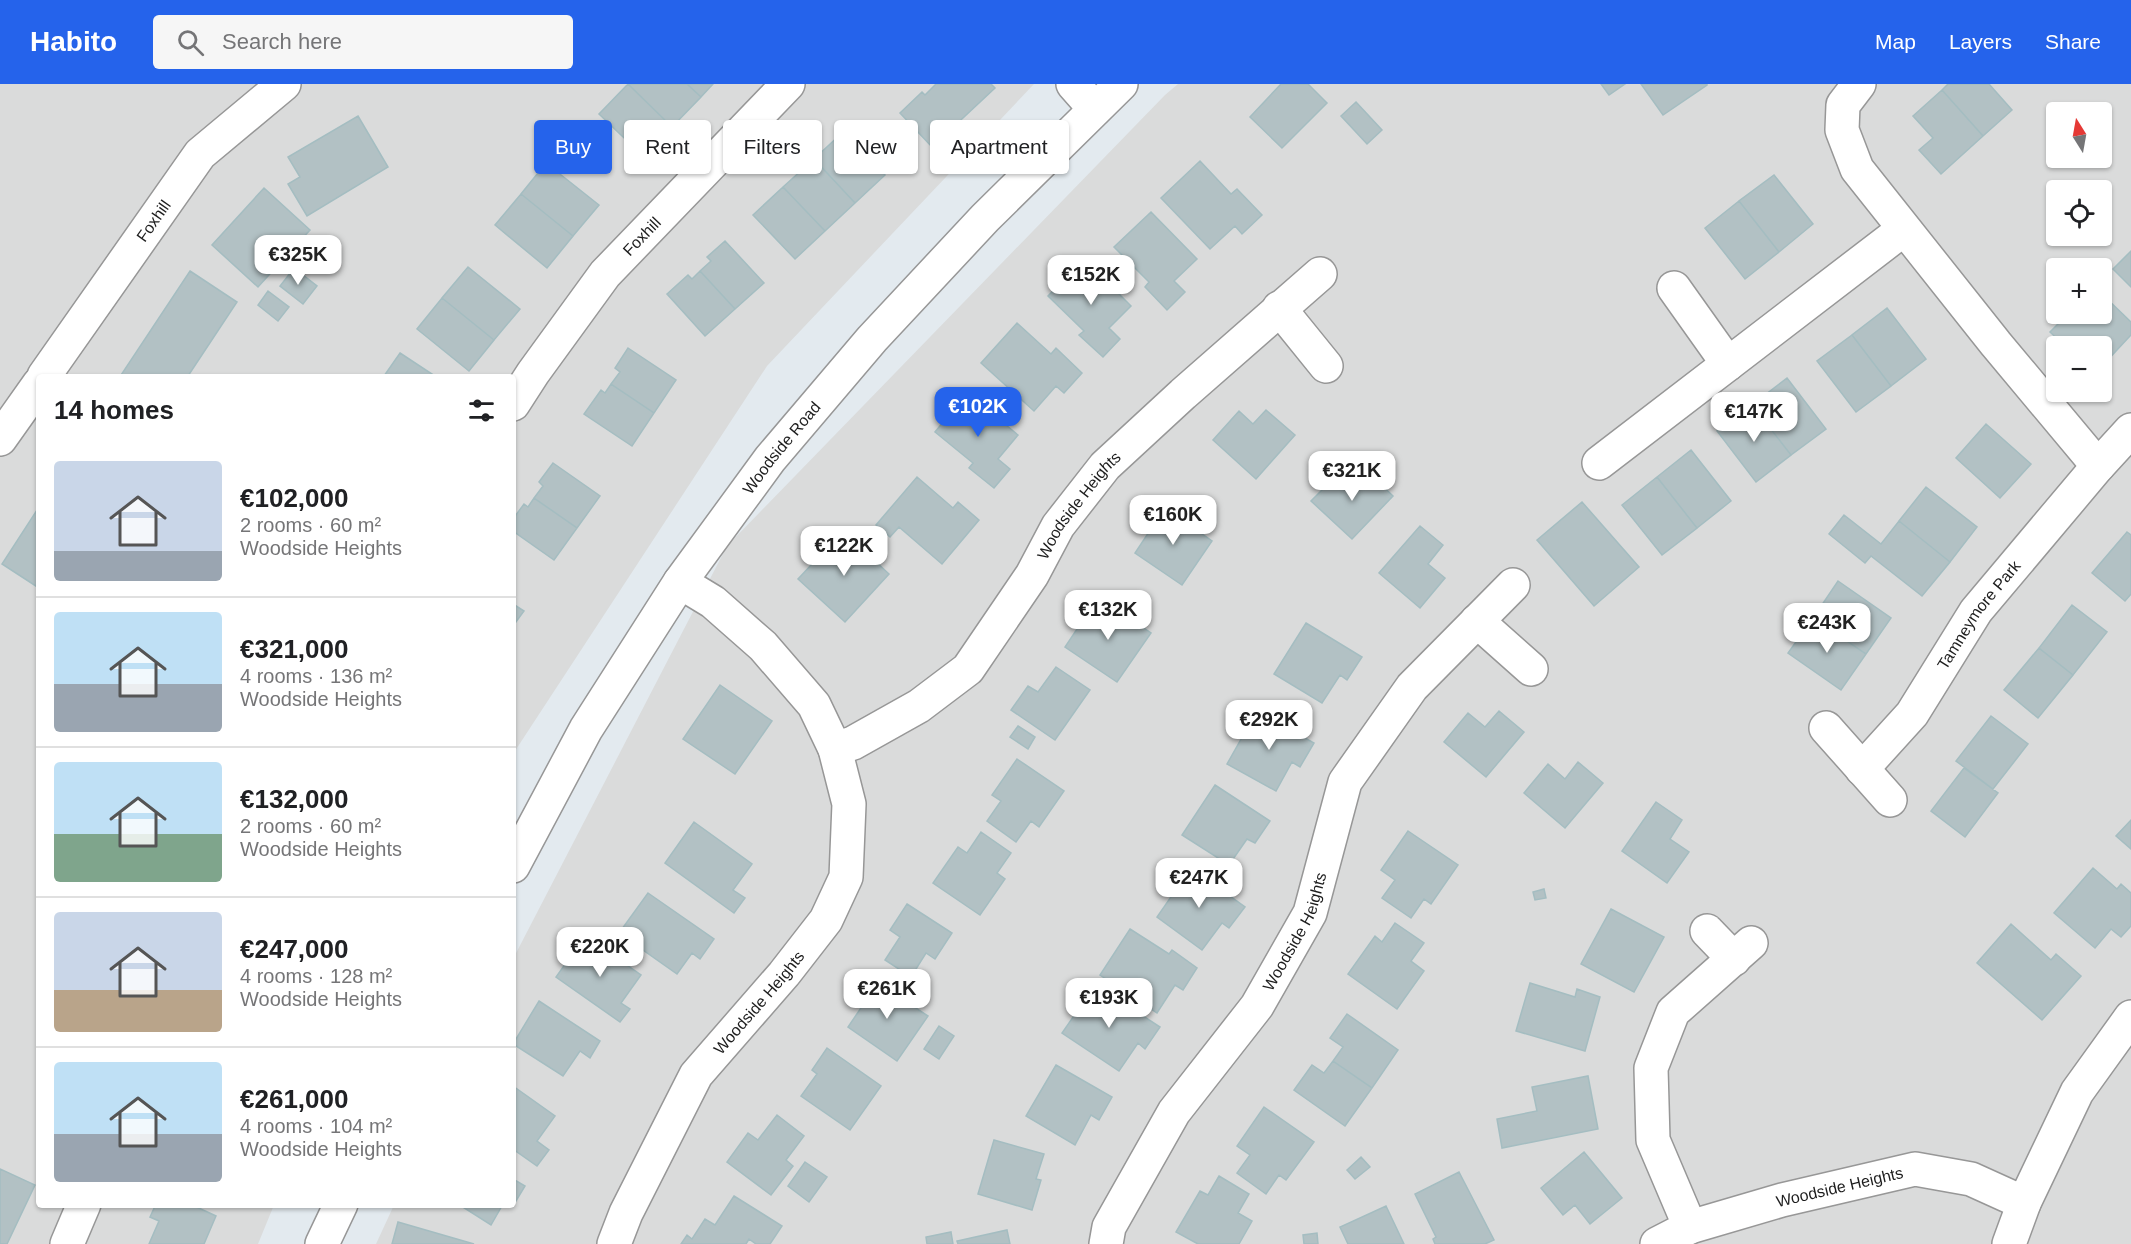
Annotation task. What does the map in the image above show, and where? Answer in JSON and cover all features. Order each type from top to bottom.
[{"type":"street","name":"Foxhill","points":[[45,374],[200,154],[284,84]]},
{"type":"street","name":"Foxhill","points":[[516,399],[605,274],[788,84]]},
{"type":"street","points":[[1073,84],[1095,109]]},
{"type":"street","name":"Woodside Road","points":[[516,860],[586,729],[680,582],[770,459],[872,339],[985,218],[1121,84]]},
{"type":"street","points":[[1859,84],[1843,105],[1842,130],[1857,169],[1904,230],[2098,466]]},
{"type":"street","points":[[1599,463],[1904,230]]},
{"type":"street","name":"Woodside Heights","points":[[835,749],[853,742],[919,706],[968,669],[1032,575],[1058,526],[1105,466],[1279,308],[1320,274]]},
{"type":"street","points":[[1674,288],[1728,364]]},
{"type":"street","points":[[1279,308],[1326,366]]},
{"type":"street","points":[[0,439],[36,388]]},
{"type":"street","name":"Tamneymore Park","points":[[1862,769],[1912,714],[1976,611],[2131,430]]},
{"type":"street","name":"Woodside Heights","points":[[614,1244],[626,1213],[696,1075],[784,974],[826,920],[846,877],[849,804],[835,749],[813,705],[763,646],[713,602],[680,582]]},
{"type":"street","name":"Woodside Heights","points":[[1106,1244],[1110,1227],[1174,1112],[1257,1006],[1310,913],[1345,782],[1412,687],[1513,585]]},
{"type":"street","points":[[1477,621],[1532,669]]},
{"type":"street","points":[[1826,728],[1890,800]]},
{"type":"street","points":[[1690,1227],[1653,1140],[1651,1068],[1674,1012],[1742,951],[1707,931]]},
{"type":"street","points":[[2009,1244],[2024,1203],[2077,1092],[2131,1017]]},
{"type":"street","name":"Woodside Heights","points":[[1657,1244],[1690,1227],[1782,1200],[1915,1169],[1971,1179],[2024,1203]]},
{"type":"street","points":[[67,1244],[82,1208]]},
{"type":"street","points":[[322,1244],[339,1208]]},
{"type":"shaded area","points":[[0,84],[1034,84],[1000,120],[930,120],[930,174],[949,174],[767,366],[516,749],[516,374],[36,374],[36,1208],[273,1208],[258,1244],[0,1244]]},
{"type":"shaded area","points":[[1178,84],[2131,84],[2131,1244],[376,1244],[393,1208],[516,1208],[516,953],[727,546]]},
{"type":"building","points":[[628,84],[687,84],[701,97],[679,120],[665,120]]},
{"type":"building","points":[[628,84],[665,120],[624,120],[624,138],[612,126],[612,120],[605,120],[599,114]]},
{"type":"building","points":[[687,84],[713,84],[701,97]]},
{"type":"building","points":[[936,84],[991,84],[995,88],[961,120],[930,120],[930,145],[918,132],[918,120],[907,120],[900,113],[922,92],[925,95]]},
{"type":"building","points":[[1281,84],[1308,84],[1327,103],[1282,148],[1250,117]]},
{"type":"building","points":[[1601,84],[1625,84],[1609,95]]},
{"type":"building","points":[[1641,84],[1707,84],[1707,85],[1663,115]]},
{"type":"building","points":[[1948,84],[1989,84],[2012,110],[1983,136],[1942,90]]},
{"type":"building","points":[[1942,90],[1983,136],[1941,174],[1919,150],[1933,138],[1913,116]]},
{"type":"building","points":[[1356,102],[1382,130],[1367,144],[1341,116]]},
{"type":"building","points":[[358,116],[388,167],[307,216],[288,184],[300,177],[288,157]]},
{"type":"building","points":[[834,140],[834,174],[885,175],[855,203],[822,168],[822,152]]},
{"type":"building","points":[[1200,161],[1231,194],[1237,189],[1262,215],[1242,234],[1235,226],[1210,249],[1161,198]]},
{"type":"building","points":[[822,168],[855,203],[825,231],[783,187],[797,174],[822,174]]},
{"type":"building","points":[[537,174],[560,174],[599,205],[573,236],[521,194]]},
{"type":"building","points":[[1774,175],[1813,224],[1779,252],[1739,201]]},
{"type":"building","points":[[783,187],[825,231],[795,259],[753,215]]},
{"type":"building","points":[[264,188],[310,230],[258,287],[212,245]]},
{"type":"building","points":[[521,194],[573,236],[547,268],[495,225]]},
{"type":"building","points":[[1739,201],[1779,252],[1745,279],[1705,228]]},
{"type":"building","points":[[1151,212],[1197,259],[1174,281],[1185,292],[1167,310],[1145,287],[1149,282],[1114,247]]},
{"type":"building","points":[[725,241],[764,283],[735,309],[700,271],[711,261],[707,257]]},
{"type":"building","points":[[2131,251],[2131,287],[2113,269]]},
{"type":"building","points":[[1084,259],[1131,306],[1109,328],[1120,339],[1103,357],[1079,335],[1084,331],[1048,296]]},
{"type":"building","points":[[468,267],[520,309],[494,340],[442,298]]},
{"type":"building","points":[[294,268],[317,286],[303,304],[280,286]]},
{"type":"building","points":[[190,271],[237,302],[189,374],[122,374]]},
{"type":"building","points":[[700,271],[735,309],[705,336],[667,294],[688,275],[692,279]]},
{"type":"building","points":[[268,291],[289,307],[278,321],[258,305]]},
{"type":"building","points":[[442,298],[494,340],[469,371],[417,329]]},
{"type":"building","points":[[2112,304],[2131,322],[2131,335],[2112,355],[2112,336],[2054,336],[2050,332],[2058,324],[2112,324]]},
{"type":"building","points":[[1887,308],[1926,359],[1891,386],[1852,335]]},
{"type":"building","points":[[1017,323],[1051,354],[1056,348],[1082,373],[1064,393],[1056,386],[1034,411],[981,363]]},
{"type":"building","points":[[1852,335],[1891,386],[1856,412],[1817,361]]},
{"type":"building","points":[[628,348],[676,380],[654,413],[611,384],[620,372],[615,368]]},
{"type":"building","points":[[400,353],[432,374],[385,374]]},
{"type":"building","points":[[1787,378],[1826,429],[1791,455],[1752,405]]},
{"type":"building","points":[[611,384],[654,413],[632,446],[584,414],[601,390],[605,393]]},
{"type":"building","points":[[967,393],[1018,435],[998,459],[1010,469],[994,488],[969,468],[973,463],[935,432]]},
{"type":"building","points":[[1752,405],[1791,455],[1756,482],[1717,431]]},
{"type":"building","points":[[1266,410],[1295,435],[1256,479],[1213,440],[1239,411],[1253,424]]},
{"type":"building","points":[[1986,424],[2031,464],[2000,498],[1956,458]]},
{"type":"building","points":[[1691,450],[1731,501],[1697,528],[1657,477]]},
{"type":"building","points":[[553,463],[600,496],[577,528],[534,498],[543,486],[539,482]]},
{"type":"building","points":[[1367,471],[1393,496],[1352,539],[1311,501],[1339,473],[1353,487]]},
{"type":"building","points":[[917,477],[953,508],[958,502],[979,520],[942,564],[899,527],[890,537],[876,525]]},
{"type":"building","points":[[1657,477],[1697,528],[1662,555],[1622,505]]},
{"type":"building","points":[[1926,487],[1977,527],[1950,562],[1899,521]]},
{"type":"building","points":[[534,498],[577,528],[554,560],[516,533],[516,515],[524,504],[528,507]]},
{"type":"building","points":[[1582,502],[1639,567],[1594,606],[1537,540]]},
{"type":"building","points":[[1162,506],[1212,541],[1182,585],[1135,553],[1149,532],[1146,530]]},
{"type":"building","points":[[36,512],[36,586],[2,564]]},
{"type":"building","points":[[1844,515],[1881,544],[1899,521],[1950,562],[1922,596],[1871,556],[1865,563],[1829,534]]},
{"type":"building","points":[[1420,526],[1443,545],[1428,564],[1445,578],[1420,608],[1379,573]]},
{"type":"building","points":[[843,531],[889,574],[845,622],[798,579]]},
{"type":"building","points":[[2127,532],[2131,535],[2131,594],[2125,601],[2092,573]]},
{"type":"building","points":[[1838,581],[1891,618],[1866,654],[1813,618]]},
{"type":"building","points":[[1104,601],[1151,633],[1117,682],[1065,647],[1085,617],[1091,621]]},
{"type":"building","points":[[2072,605],[2107,632],[2073,675],[2039,648]]},
{"type":"building","points":[[516,606],[524,611],[516,622]]},
{"type":"building","points":[[1813,618],[1866,654],[1841,690],[1788,653]]},
{"type":"building","points":[[1306,623],[1362,657],[1347,680],[1340,675],[1322,703],[1274,674]]},
{"type":"building","points":[[2039,648],[2073,675],[2038,718],[2004,690]]},
{"type":"building","points":[[1056,667],[1090,690],[1055,740],[1011,710],[1028,686],[1038,692]]},
{"type":"building","points":[[720,685],[772,721],[735,774],[683,739]]},
{"type":"building","points":[[1257,711],[1314,743],[1300,767],[1292,762],[1276,791],[1227,764]]},
{"type":"building","points":[[1499,711],[1524,732],[1486,777],[1444,742],[1468,713],[1485,727]]},
{"type":"building","points":[[1991,716],[2028,744],[1993,789],[1956,761]]},
{"type":"building","points":[[1018,726],[1035,737],[1028,749],[1010,737]]},
{"type":"building","points":[[1017,759],[1064,791],[1039,827],[1031,821],[1016,842],[987,821],[1001,801],[992,795]]},
{"type":"building","points":[[1578,762],[1603,783],[1565,828],[1524,793],[1548,764],[1565,779]]},
{"type":"building","points":[[1964,768],[1998,793],[1965,837],[1931,811]]},
{"type":"building","points":[[1215,785],[1270,821],[1255,843],[1247,839],[1229,865],[1182,835]]},
{"type":"building","points":[[1656,802],[1682,820],[1670,839],[1689,852],[1667,883],[1622,851]]},
{"type":"building","points":[[2131,820],[2131,849],[2116,836]]},
{"type":"building","points":[[694,822],[752,864],[733,890],[745,898],[734,913],[665,863]]},
{"type":"building","points":[[1408,831],[1458,865],[1431,904],[1424,899],[1411,918],[1382,898],[1395,880],[1381,870]]},
{"type":"building","points":[[981,832],[1011,853],[997,873],[1005,879],[980,915],[933,883],[958,847],[967,853]]},
{"type":"building","points":[[1191,868],[1245,907],[1229,928],[1222,923],[1202,950],[1157,917]]},
{"type":"building","points":[[2093,868],[2117,889],[2121,884],[2131,893],[2131,926],[2121,937],[2111,929],[2095,948],[2054,913]]},
{"type":"building","points":[[1544,889],[1546,898],[1535,900],[1533,892]]},
{"type":"building","points":[[648,893],[714,939],[700,959],[692,953],[677,974],[619,933]]},
{"type":"building","points":[[907,904],[952,933],[935,959],[926,953],[911,977],[885,960],[900,937],[890,930]]},
{"type":"building","points":[[1611,909],[1664,937],[1634,992],[1581,964]]},
{"type":"building","points":[[1395,923],[1424,943],[1411,961],[1424,971],[1397,1009],[1348,974],[1375,936],[1382,942]]},
{"type":"building","points":[[2011,924],[2051,960],[2056,954],[2081,976],[2042,1020],[1977,963]]},
{"type":"building","points":[[1130,929],[1169,954],[1172,950],[1197,968],[1183,990],[1175,985],[1157,1013],[1100,975]]},
{"type":"building","points":[[585,936],[641,975],[621,1003],[630,1009],[620,1022],[556,977]]},
{"type":"building","points":[[873,980],[928,1016],[897,1061],[848,1027],[863,1005],[858,1001]]},
{"type":"building","points":[[1530,983],[1575,997],[1577,989],[1600,997],[1585,1051],[1516,1031]]},
{"type":"building","points":[[1094,987],[1132,1013],[1134,1010],[1160,1027],[1145,1049],[1138,1043],[1119,1071],[1062,1033]]},
{"type":"building","points":[[539,1001],[600,1041],[590,1058],[580,1051],[563,1076],[516,1046],[516,1039]]},
{"type":"building","points":[[1347,1014],[1398,1050],[1372,1088],[1333,1061],[1343,1047],[1330,1038]]},
{"type":"building","points":[[939,1026],[954,1036],[939,1059],[924,1049]]},
{"type":"building","points":[[827,1048],[881,1086],[850,1130],[801,1096],[817,1074],[812,1070]]},
{"type":"building","points":[[1333,1061],[1372,1088],[1345,1126],[1294,1090],[1312,1065],[1324,1073]]},
{"type":"building","points":[[1056,1065],[1112,1097],[1099,1120],[1091,1115],[1075,1145],[1026,1116]]},
{"type":"building","points":[[1588,1076],[1598,1129],[1502,1148],[1497,1119],[1537,1111],[1532,1087]]},
{"type":"building","points":[[516,1088],[555,1116],[537,1141],[549,1150],[537,1166],[516,1151]]},
{"type":"building","points":[[1264,1107],[1314,1142],[1286,1180],[1279,1175],[1266,1194],[1237,1173],[1250,1155],[1237,1146]]},
{"type":"building","points":[[777,1115],[804,1136],[786,1160],[793,1166],[771,1195],[727,1162],[748,1133],[758,1140]]},
{"type":"building","points":[[994,1140],[1044,1154],[1036,1179],[1041,1180],[1032,1210],[978,1194]]},
{"type":"building","points":[[1584,1152],[1622,1198],[1590,1224],[1575,1205],[1563,1215],[1541,1188]]},
{"type":"building","points":[[1361,1157],[1370,1167],[1355,1179],[1347,1170]]},
{"type":"building","points":[[805,1162],[827,1177],[809,1202],[788,1186]]},
{"type":"building","points":[[0,1169],[35,1185],[7,1244],[0,1244]]},
{"type":"building","points":[[1459,1172],[1494,1240],[1485,1244],[1435,1244],[1433,1239],[1436,1237],[1415,1194]]},
{"type":"building","points":[[1219,1176],[1249,1194],[1238,1213],[1252,1221],[1239,1244],[1198,1244],[1176,1232],[1200,1191],[1208,1195]]},
{"type":"building","points":[[516,1181],[525,1186],[516,1201]]},
{"type":"building","points":[[734,1196],[782,1226],[770,1244],[756,1244],[749,1239],[746,1244],[681,1244],[687,1235],[692,1239],[705,1219],[715,1225]]},
{"type":"building","points":[[1386,1206],[1404,1244],[1348,1244],[1340,1227]]},
{"type":"building","points":[[154,1208],[199,1208],[216,1216],[204,1244],[149,1244],[159,1221],[150,1217]]},
{"type":"building","points":[[464,1208],[501,1208],[491,1225]]},
{"type":"building","points":[[398,1222],[474,1244],[392,1244]]},
{"type":"building","points":[[1007,1230],[1010,1244],[958,1244],[957,1241]]},
{"type":"building","points":[[951,1232],[953,1244],[927,1244],[926,1237]]},
{"type":"building","points":[[1317,1233],[1318,1244],[1304,1244],[1303,1235]]}]
